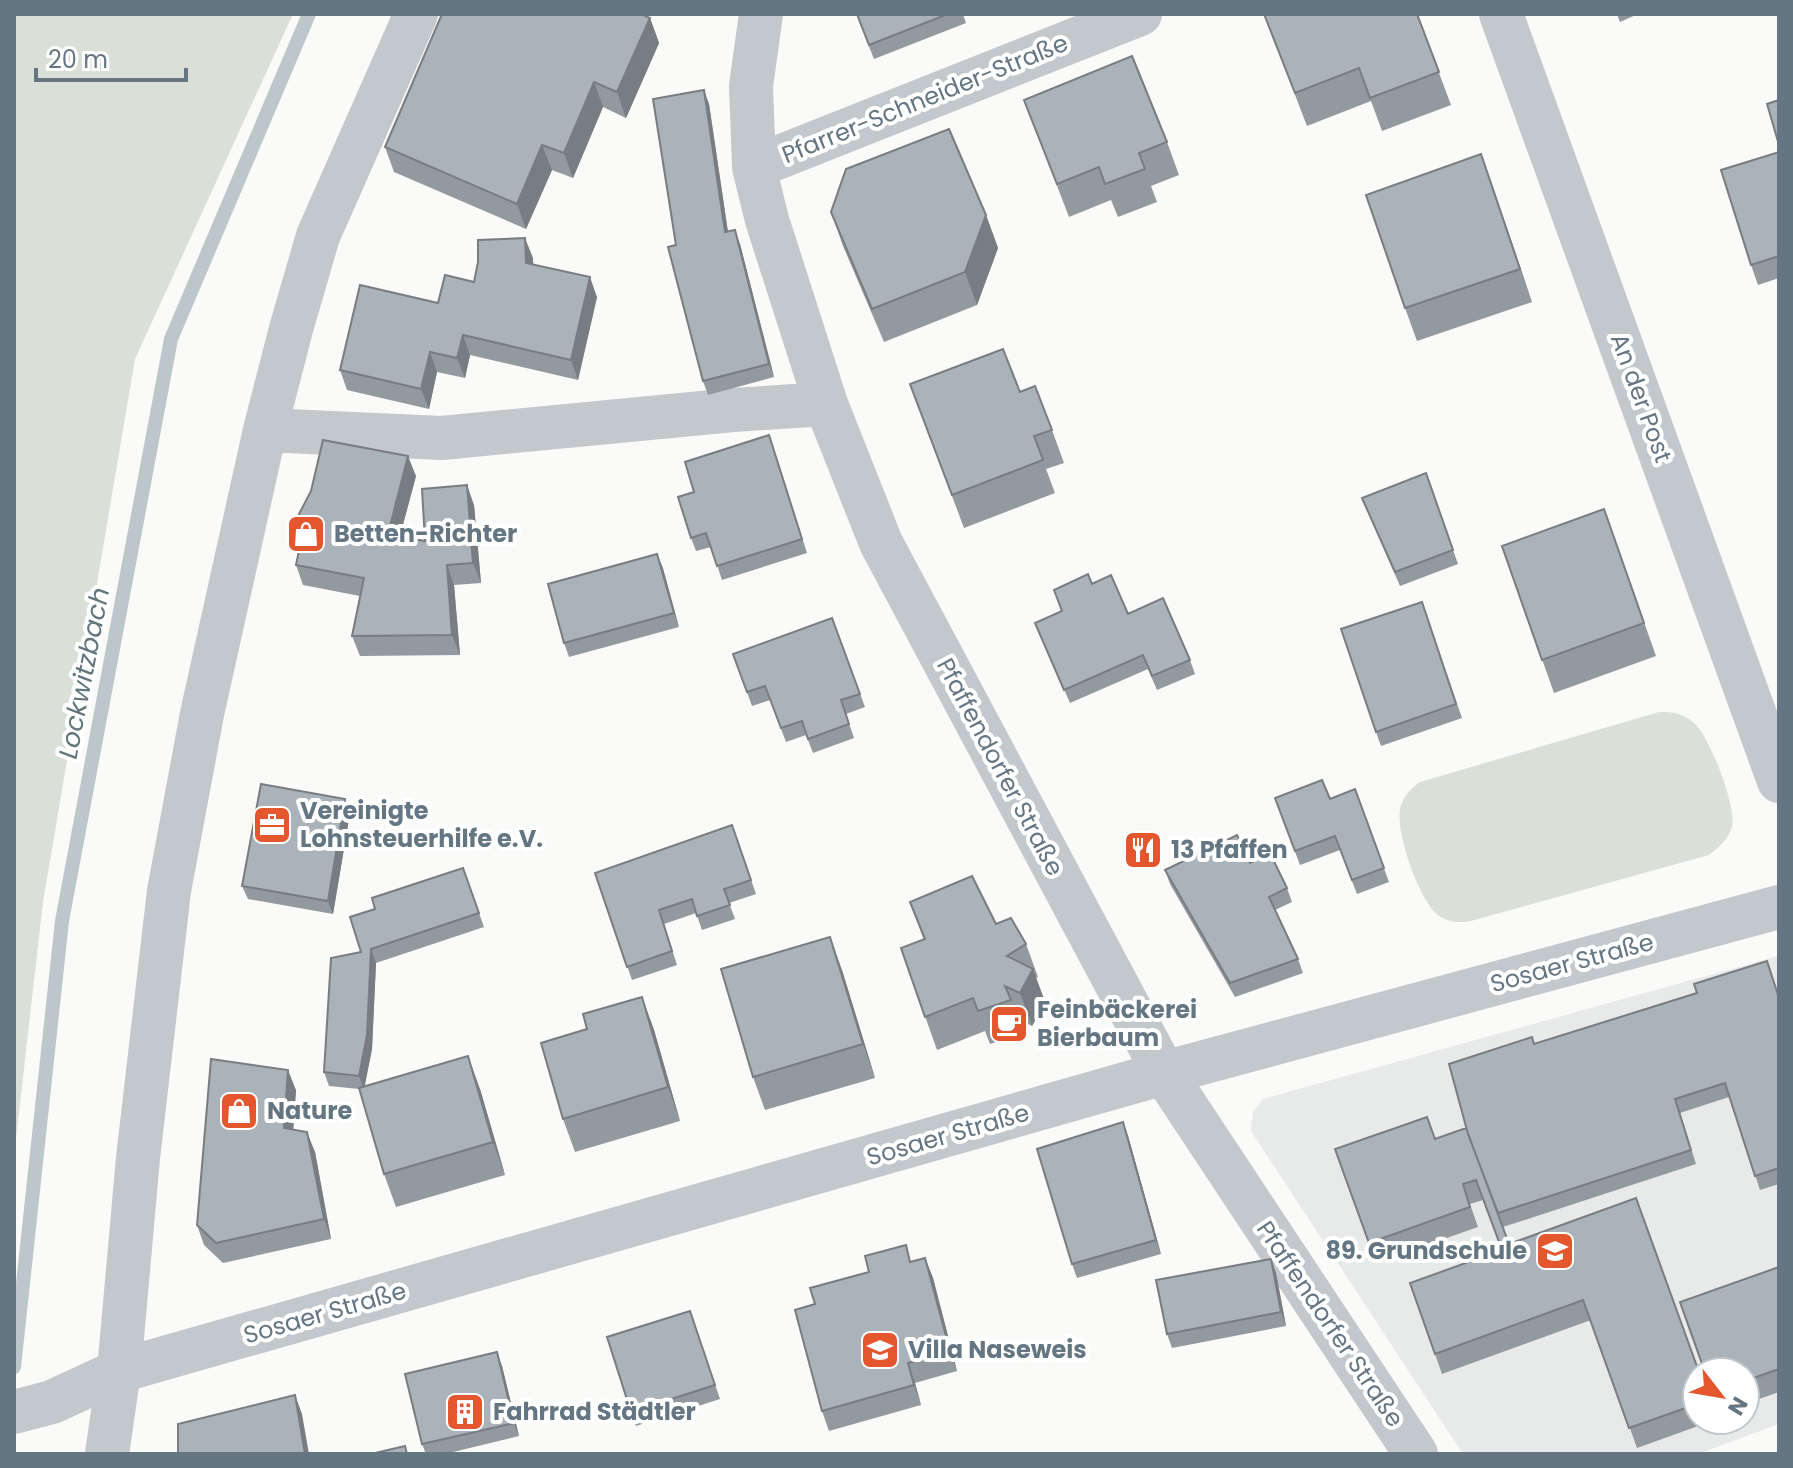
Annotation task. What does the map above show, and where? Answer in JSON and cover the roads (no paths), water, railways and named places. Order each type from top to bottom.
[{"type":"street","points":[[107,1454],[119,1371],[138,1158],[169,891],[202,714],[265,430],[318,236],[416,14]]},
{"type":"street","name":"Pfaffendorfer Straße","points":[[761,14],[751,86],[754,167],[767,220],[826,404],[881,543],[1164,1073],[1416,1454]]},
{"type":"street","name":"Pfarrer-Schneider-Straße","points":[[754,167],[1140,14]]},
{"type":"street","name":"An der Post","points":[[1501,14],[1779,781]]},
{"type":"street","points":[[265,430],[442,438],[826,404]]},
{"type":"street","name":"Sosaer Straße","points":[[33,1407],[119,1371],[1164,1073],[1779,907]]},
{"type":"waterway","name":"Lockwitzbach","points":[[14,1367],[62,921],[171,339],[309,14]]},
{"type":"place","name":"Betten-Richter","points":[[306,534]]},
{"type":"place","name":"Vereinigte Lohnsteuerhilfe e.V.","points":[[272,825]]},
{"type":"place","name":"13 Pfaffen","points":[[1143,850]]},
{"type":"place","name":"Feinbäckerei Bierbaum","points":[[1009,1024]]},
{"type":"place","name":"Nature","points":[[239,1111]]},
{"type":"place","name":"89. Grundschule","points":[[1555,1251]]},
{"type":"place","name":"Villa Naseweis","points":[[880,1350]]},
{"type":"place","name":"Fahrrad Städtler","points":[[465,1412]]}]
